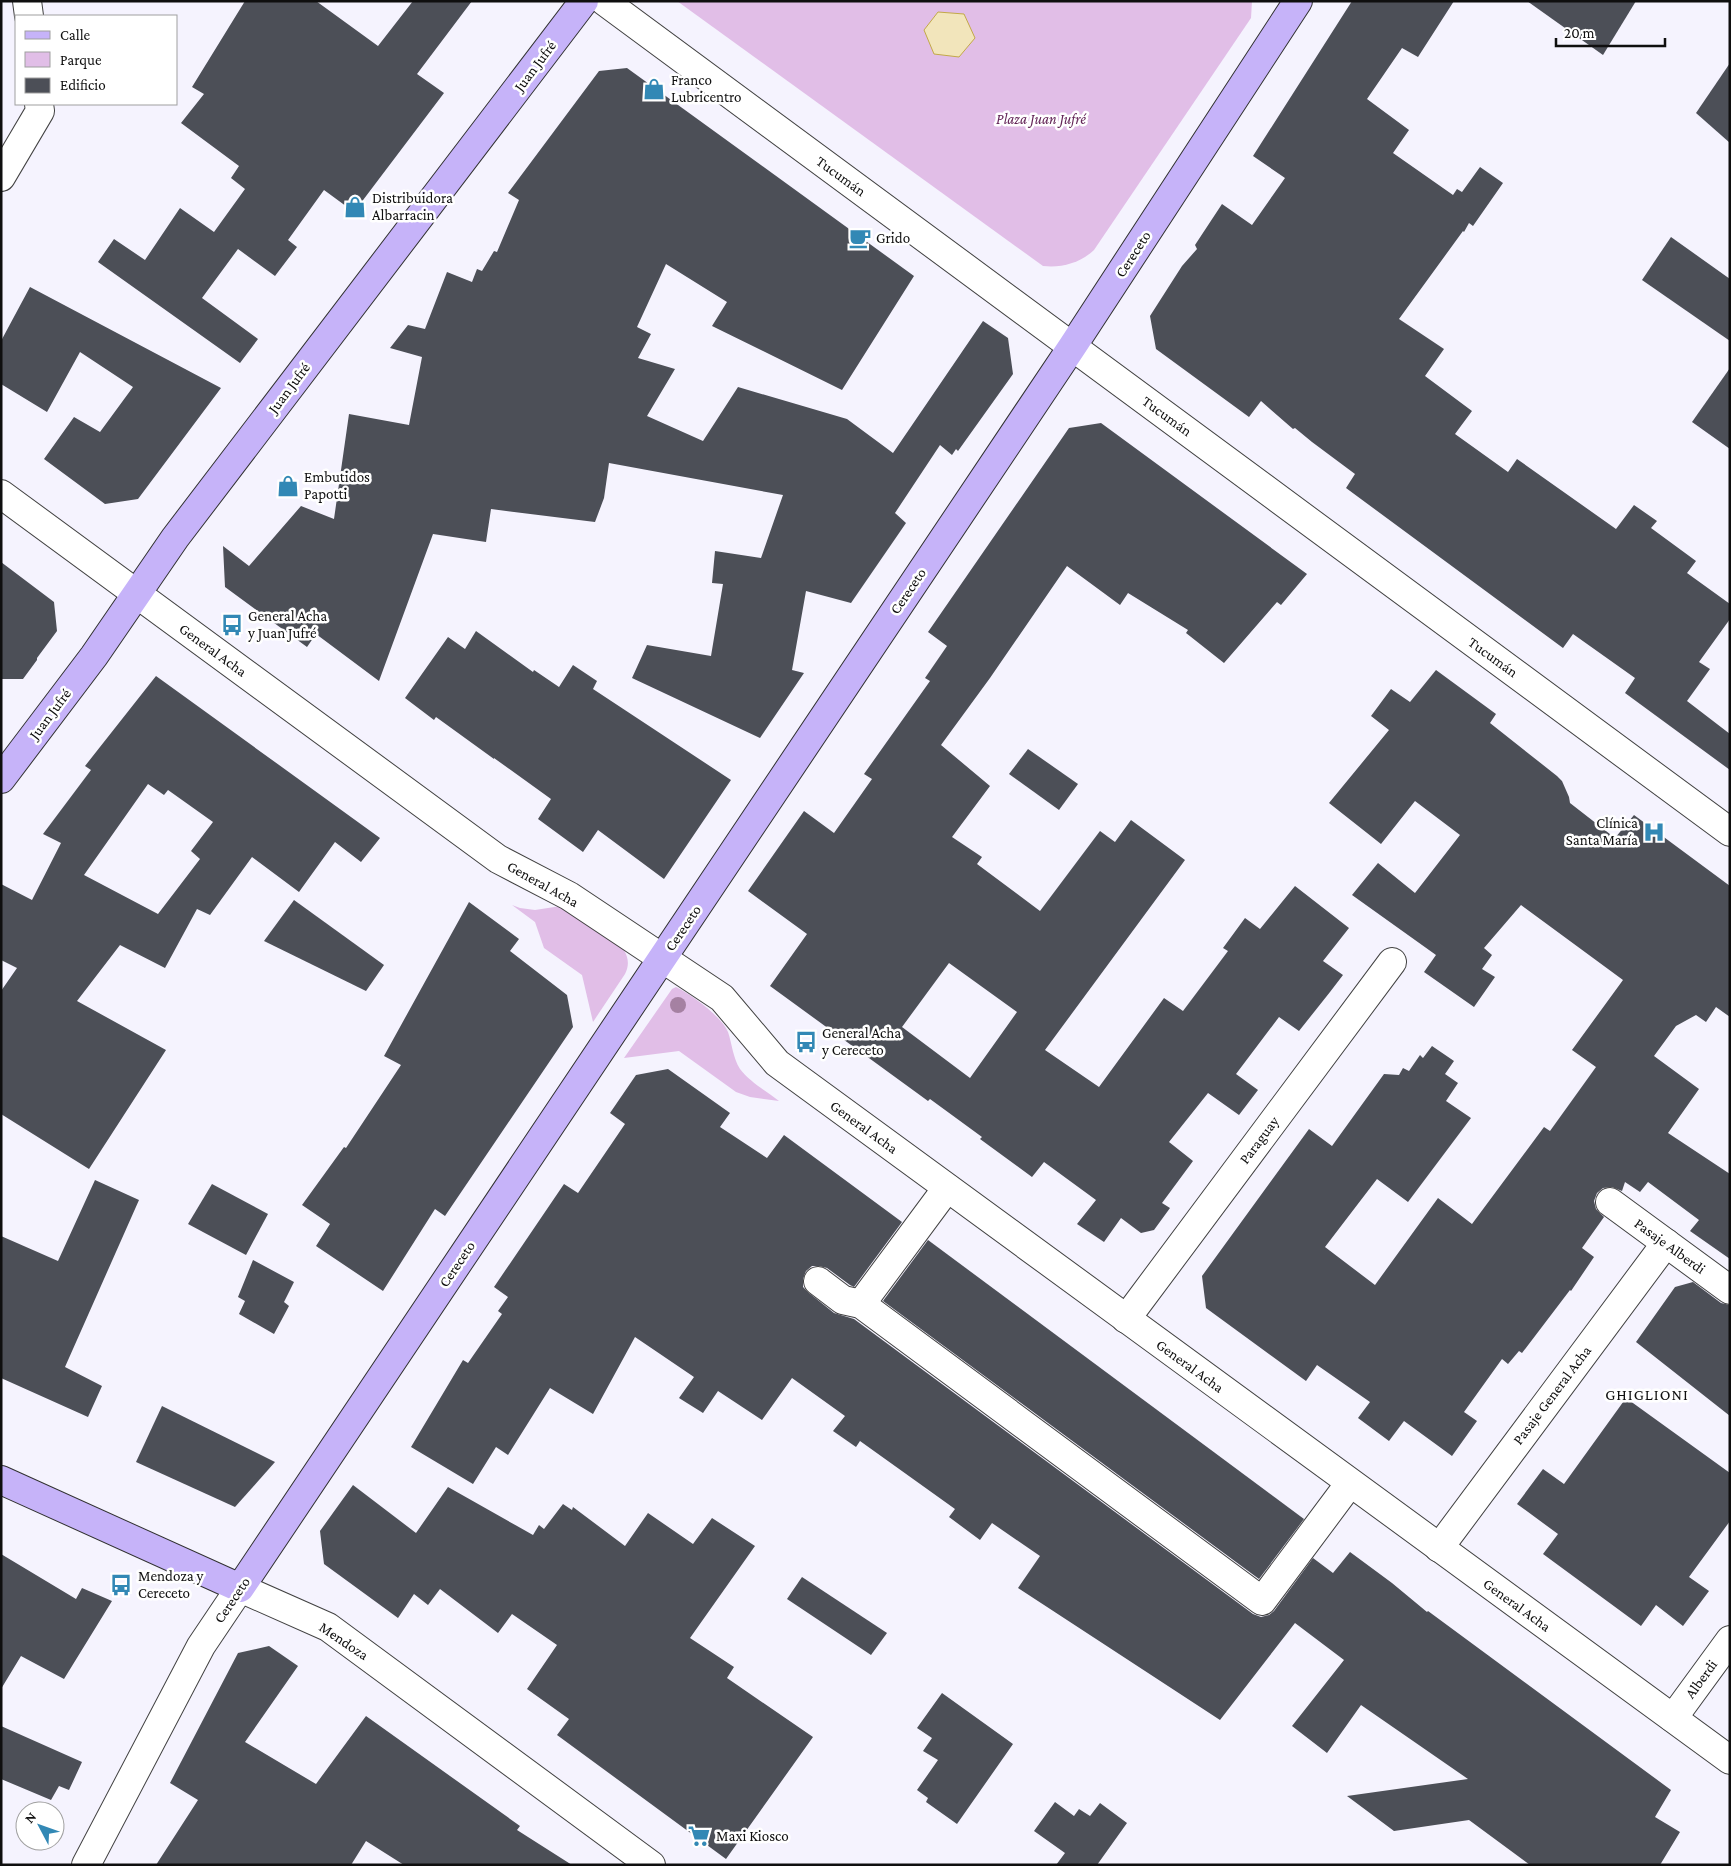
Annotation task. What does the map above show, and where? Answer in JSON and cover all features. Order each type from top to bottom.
[{"type":"main road","name":"Juan Jufré","points":[[1,779],[94,656],[175,538],[584,1]]},
{"type":"main road","name":"Cereceto","points":[[240,1588],[1072,347],[1298,1]]},
{"type":"main road","name":"Mendoza","points":[[1,1480],[240,1588]]},
{"type":"street","points":[[27,1],[29,15]]},
{"type":"street","name":"Tucumán","points":[[604,1],[1730,832]]},
{"type":"street","points":[[1,177],[40,111],[39,105]]},
{"type":"street","name":"General Acha","points":[[1,494],[498,859],[569,896],[722,998],[777,1063],[1730,1760]]},
{"type":"street","name":"Paraguay","points":[[1126,1319],[1392,962]]},
{"type":"street","points":[[861,1304],[947,1188]]},
{"type":"street","name":"Pasaje Alberdi","points":[[1610,1202],[1730,1290]]},
{"type":"street","name":"Pasaje General Acha","points":[[1439,1548],[1666,1243]]},
{"type":"street","points":[[818,1281],[843,1300],[861,1304],[1262,1601],[1350,1483]]},
{"type":"street","name":"Cereceto","points":[[86,1865],[201,1646],[240,1588]]},
{"type":"street","name":"Mendoza","points":[[240,1588],[328,1627],[651,1865]]},
{"type":"street","name":"Alberdi","points":[[1672,1718],[1730,1640]]},
{"type":"green space","name":"Plaza Juan Jufré","points":[[677,1],[1252,1],[1251,18],[1094,250],[1077,261],[1064,265],[1043,266]]},
{"type":"green space","points":[[512,905],[535,910],[561,906],[624,950],[628,959],[625,974],[593,1022],[582,975],[544,948],[535,922]]},
{"type":"green space","points":[[676,987],[697,1000],[725,1026],[740,1069],[753,1082],[779,1101],[750,1097],[736,1092],[679,1051],[624,1058],[672,989]]},
{"type":"shaded area","points":[[938,12],[964,14],[975,38],[959,57],[934,54],[924,30]]},
{"type":"building","points":[[245,1],[316,1],[378,46],[413,1],[472,1],[417,74],[444,93],[354,212],[324,190],[288,240],[297,247],[275,276],[238,249],[202,298],[258,339],[240,363],[98,262],[114,239],[145,260],[180,208],[214,232],[245,189],[231,178],[239,166],[181,123],[204,94],[192,87]]},
{"type":"building","points":[[1352,1],[1454,1],[1418,57],[1402,48],[1367,99],[1409,130],[1393,153],[1453,195],[1457,189],[1462,192],[1480,167],[1503,183],[1473,226],[1469,223],[1399,319],[1444,349],[1425,376],[1472,411],[1455,434],[1508,472],[1517,459],[1616,529],[1634,505],[1657,521],[1651,528],[1696,561],[1687,573],[1730,604],[1730,619],[1699,662],[1710,669],[1687,701],[1730,734],[1730,770],[1625,693],[1635,678],[1573,634],[1563,648],[1346,488],[1355,474],[1295,428],[1293,429],[1261,401],[1249,417],[1156,349],[1150,316],[1182,266],[1197,249],[1195,245],[1222,204],[1252,225],[1285,178],[1253,156]]},
{"type":"building","points":[[1527,1],[1636,1],[1603,55]]},
{"type":"building","points":[[1730,63],[1730,143],[1696,113]]},
{"type":"building","points":[[627,68],[914,276],[842,390],[712,326],[727,302],[666,264],[637,327],[651,334],[638,358],[675,369],[647,416],[703,441],[738,387],[847,419],[893,453],[983,321],[1008,338],[1013,374],[958,451],[956,449],[952,455],[940,445],[895,513],[906,523],[851,603],[806,591],[792,670],[804,673],[760,738],[632,678],[647,645],[711,656],[723,584],[712,583],[715,551],[761,558],[783,495],[609,463],[604,498],[595,522],[491,509],[486,542],[433,534],[379,681],[316,634],[307,647],[225,587],[223,546],[249,566],[301,506],[334,519],[349,414],[409,425],[422,357],[390,348],[408,325],[425,329],[447,272],[472,282],[477,269],[482,271],[494,251],[497,252],[519,200],[508,193],[599,71]]},
{"type":"building","points":[[1671,237],[1730,279],[1730,341],[1642,280]]},
{"type":"building","points":[[30,287],[221,388],[138,499],[105,504],[44,459],[74,417],[100,432],[133,387],[80,352],[47,412],[1,384],[1,341]]},
{"type":"building","points":[[1730,368],[1730,449],[1692,422]]},
{"type":"building","points":[[1101,423],[1307,574],[1281,605],[1277,602],[1224,663],[1186,633],[1188,630],[1128,593],[1120,605],[1067,566],[990,678],[941,745],[990,786],[952,837],[982,857],[977,864],[1040,911],[1100,831],[1115,842],[1131,820],[1185,860],[1045,1050],[1099,1087],[1164,998],[1183,1011],[1228,951],[1223,948],[1245,918],[1260,929],[1295,886],[1349,928],[1323,961],[1343,975],[1330,992],[1299,1031],[1279,1017],[1236,1074],[1258,1090],[1239,1115],[1208,1093],[1169,1142],[1193,1161],[1162,1203],[1170,1208],[1154,1230],[1141,1233],[1121,1218],[1104,1242],[1077,1224],[1096,1200],[1044,1162],[1032,1177],[930,1099],[928,1101],[770,986],[807,934],[748,891],[804,811],[834,833],[872,779],[864,774],[930,681],[925,678],[947,646],[928,632],[1069,428]],"holes":[[[949,963],[1017,1012],[970,1078],[902,1027]]]},
{"type":"building","points":[[1,562],[54,602],[57,631],[23,679],[1,679]]},
{"type":"building","points":[[476,631],[533,672],[534,670],[559,687],[573,665],[597,681],[593,689],[731,780],[664,879],[598,830],[583,852],[538,819],[551,799],[436,717],[434,720],[405,698],[448,637],[465,649]]},
{"type":"building","points":[[1436,670],[1496,714],[1490,723],[1557,776],[1562,781],[1570,803],[1615,838],[1634,815],[1730,886],[1730,1017],[1716,1007],[1706,1022],[1696,1015],[1676,1026],[1654,1056],[1699,1089],[1668,1133],[1730,1174],[1730,1259],[1690,1231],[1699,1220],[1648,1182],[1640,1192],[1625,1182],[1622,1191],[1612,1187],[1603,1188],[1597,1193],[1594,1201],[1596,1209],[1604,1217],[1582,1248],[1594,1257],[1571,1291],[1522,1353],[1519,1351],[1508,1364],[1502,1359],[1464,1412],[1477,1421],[1452,1456],[1404,1421],[1389,1441],[1358,1418],[1370,1402],[1317,1365],[1306,1381],[1206,1308],[1202,1276],[1309,1129],[1332,1146],[1384,1074],[1399,1075],[1403,1068],[1409,1071],[1420,1055],[1423,1058],[1432,1046],[1454,1061],[1445,1074],[1458,1083],[1446,1101],[1471,1118],[1408,1202],[1377,1179],[1325,1247],[1375,1285],[1438,1198],[1472,1224],[1544,1127],[1550,1131],[1596,1067],[1572,1050],[1623,980],[1521,905],[1484,948],[1492,955],[1482,969],[1495,977],[1474,1007],[1424,972],[1436,955],[1352,895],[1378,863],[1415,893],[1460,835],[1415,801],[1381,844],[1329,803],[1389,730],[1371,716],[1391,689],[1410,702]]},
{"type":"building","points":[[156,676],[380,838],[361,862],[335,842],[299,892],[252,857],[210,915],[197,909],[165,968],[120,945],[77,1001],[166,1050],[89,1169],[1,1114],[1,991],[17,968],[1,960],[1,884],[32,900],[61,843],[43,834],[91,770],[85,766]],"holes":[[[148,784],[164,795],[168,790],[213,822],[191,851],[200,859],[158,914],[84,875]]]},
{"type":"building","points":[[1028,749],[1078,784],[1059,810],[1009,774]]},
{"type":"building","points":[[294,900],[384,965],[366,991],[264,941]]},
{"type":"building","points":[[469,902],[519,939],[510,951],[567,995],[573,1027],[445,1216],[435,1209],[383,1291],[316,1246],[330,1224],[302,1205],[344,1147],[346,1148],[401,1065],[384,1056]]},
{"type":"building","points":[[668,1069],[730,1113],[720,1127],[767,1158],[784,1135],[902,1222],[854,1287],[827,1268],[812,1266],[806,1271],[803,1279],[803,1287],[809,1293],[834,1313],[854,1319],[1253,1614],[1261,1617],[1269,1615],[1274,1611],[1313,1558],[1333,1573],[1350,1552],[1427,1612],[1671,1790],[1655,1817],[1680,1832],[1660,1865],[1530,1865],[1469,1820],[1394,1831],[1347,1796],[1468,1779],[1361,1705],[1327,1753],[1292,1726],[1344,1660],[1295,1623],[1220,1720],[1018,1588],[1040,1556],[992,1523],[980,1540],[949,1517],[955,1509],[860,1441],[856,1447],[833,1431],[845,1416],[792,1378],[762,1420],[718,1391],[703,1413],[679,1398],[694,1377],[635,1337],[593,1414],[550,1388],[508,1455],[496,1447],[473,1484],[411,1447],[463,1360],[468,1363],[502,1314],[498,1311],[508,1297],[494,1287],[564,1184],[578,1193],[625,1124],[610,1113],[636,1075]]},
{"type":"building","points":[[95,1180],[139,1200],[65,1367],[102,1386],[88,1417],[1,1378],[1,1236],[58,1261]]},
{"type":"building","points":[[212,1184],[268,1214],[246,1255],[188,1224]]},
{"type":"building","points":[[928,1240],[1304,1519],[1259,1579],[883,1301]]},
{"type":"building","points":[[253,1260],[294,1282],[284,1302],[289,1306],[274,1334],[239,1314],[245,1301],[238,1297]]},
{"type":"building","points":[[1693,1282],[1721,1303],[1730,1305],[1730,1416],[1636,1342],[1675,1287]]},
{"type":"building","points":[[1626,1398],[1730,1473],[1730,1521],[1689,1577],[1709,1591],[1683,1626],[1656,1605],[1641,1626],[1543,1554],[1558,1534],[1517,1504],[1543,1469],[1564,1484]]},
{"type":"building","points":[[162,1406],[275,1462],[235,1507],[136,1462]]},
{"type":"building","points":[[353,1485],[416,1533],[448,1487],[533,1535],[539,1525],[544,1529],[563,1504],[572,1510],[573,1507],[625,1546],[648,1513],[693,1544],[712,1518],[755,1546],[690,1638],[734,1667],[727,1678],[813,1737],[726,1859],[557,1735],[569,1719],[527,1689],[557,1645],[512,1614],[498,1633],[440,1589],[428,1605],[414,1594],[398,1618],[324,1564],[320,1531]]},
{"type":"building","points":[[1,1554],[76,1599],[82,1588],[112,1601],[64,1679],[21,1656],[1,1689]]},
{"type":"building","points":[[802,1577],[887,1633],[871,1655],[787,1599]]},
{"type":"building","points":[[269,1646],[298,1666],[245,1742],[316,1784],[366,1716],[520,1826],[517,1830],[572,1865],[404,1865],[366,1841],[351,1865],[156,1865],[198,1800],[170,1783],[238,1653]]},
{"type":"building","points":[[942,1693],[1013,1744],[957,1824],[926,1802],[928,1798],[917,1790],[938,1760],[923,1751],[932,1738],[917,1728]]},
{"type":"building","points":[[1,1726],[82,1762],[69,1790],[59,1786],[51,1800],[1,1779]]},
{"type":"building","points":[[1055,1802],[1074,1816],[1079,1809],[1090,1816],[1100,1803],[1127,1823],[1097,1865],[1056,1865],[1065,1853],[1034,1831]]},
{"type":"place","name":"Franco Lubricentro","points":[[654,89]]},
{"type":"place","name":"Distribuidora Albarracin","points":[[355,207]]},
{"type":"place","name":"Grido","points":[[860,238]]},
{"type":"place","name":"Embutidos Papotti","points":[[288,486]]},
{"type":"place","name":"General Acha y Juan Jufré","points":[[232,625]]},
{"type":"place","name":"Clínica Santa María","points":[[1654,832]]},
{"type":"place","name":"General Acha y Cereceto","points":[[806,1042]]},
{"type":"place","name":"Mendoza y Cereceto","points":[[121,1585]]},
{"type":"place","name":"Maxi Kiosco","points":[[699,1836]]},
{"type":"district","name":"GHIGLIONI","points":[[1647,1394]]}]
